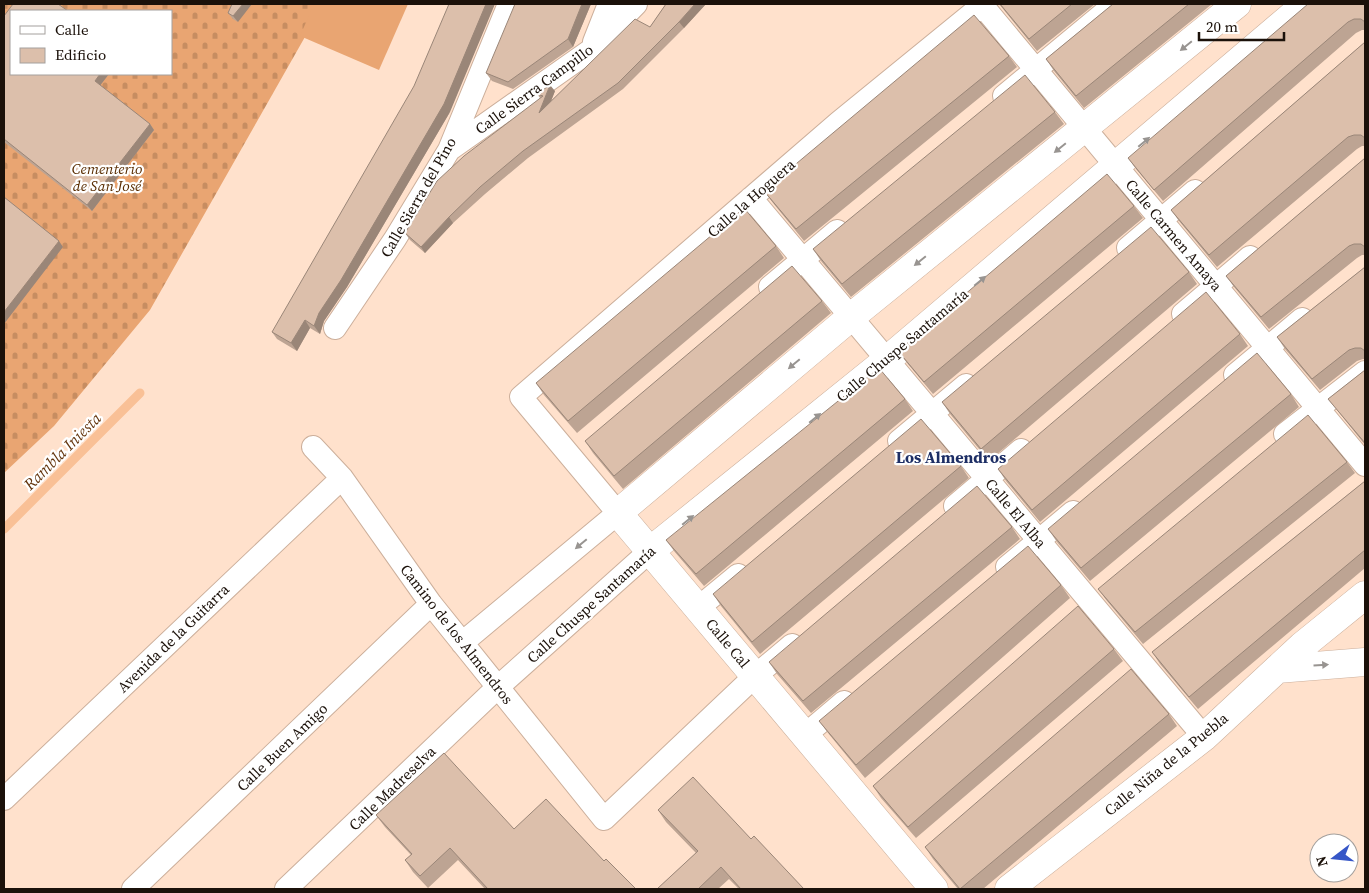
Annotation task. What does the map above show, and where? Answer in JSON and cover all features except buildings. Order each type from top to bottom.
[{"type":"street","name":"Calle Sierra del Pino","points":[[335,328],[395,239],[448,150],[509,4]]},
{"type":"street","points":[[591,50],[609,4]]},
{"type":"street","name":"Calle Sierra Campillo","points":[[448,150],[591,50],[636,4]]},
{"type":"street","name":"Calle Carmen Amaya","points":[[983,4],[1365,465]]},
{"type":"street","name":"Calle la Hoguera","points":[[521,397],[838,123],[983,4]]},
{"type":"street","points":[[990,107],[1115,4]]},
{"type":"street","points":[[462,643],[851,317],[1237,4]]},
{"type":"street","name":"Calle Chuspe Santamaría","points":[[498,687],[650,551],[886,360],[1306,4]]},
{"type":"street","points":[[1109,264],[1214,174]]},
{"type":"street","name":"Calle El Alba","points":[[750,198],[1204,737]]},
{"type":"street","points":[[757,298],[855,217]]},
{"type":"street","points":[[1170,325],[1268,242]]},
{"type":"street","points":[[1222,386],[1320,304]]},
{"type":"street","points":[[886,451],[984,370]]},
{"type":"street","points":[[1272,446],[1365,372]]},
{"type":"street","name":"Calle Cal","points":[[521,397],[578,450],[618,513],[755,676],[805,735],[866,793],[918,854],[934,889]]},
{"type":"street","points":[[942,517],[1040,434]]},
{"type":"street","name":"Camino de los Almendros","points":[[313,447],[342,478],[431,604],[604,819],[755,676]]},
{"type":"street","name":"Avenida de la Guitarra","points":[[4,799],[342,478]]},
{"type":"street","points":[[994,578],[1085,502]]},
{"type":"street","points":[[698,608],[751,564]]},
{"type":"street","name":"Calle Buen Amigo","points":[[133,889],[431,604]]},
{"type":"street","name":"Calle Niña de la Puebla","points":[[1009,889],[1204,737],[1302,646],[1362,604]]},
{"type":"street","points":[[755,676],[808,631]]},
{"type":"street","points":[[1277,669],[1365,662]]},
{"type":"street","name":"Calle Madreselva","points":[[286,889],[498,687]]},
{"type":"street","points":[[805,735],[858,691]]},
{"type":"green space","name":"Cementerio de San José","points":[[4,4],[321,4],[314,21],[150,310],[54,426],[4,473]]},
{"type":"green space","points":[[314,4],[408,4],[379,70],[300,36]]},
{"type":"waterway","name":"Rambla Iniesta","points":[[4,529],[140,393]]},
{"type":"district","name":"Los Almendros","points":[[951,457]]}]
